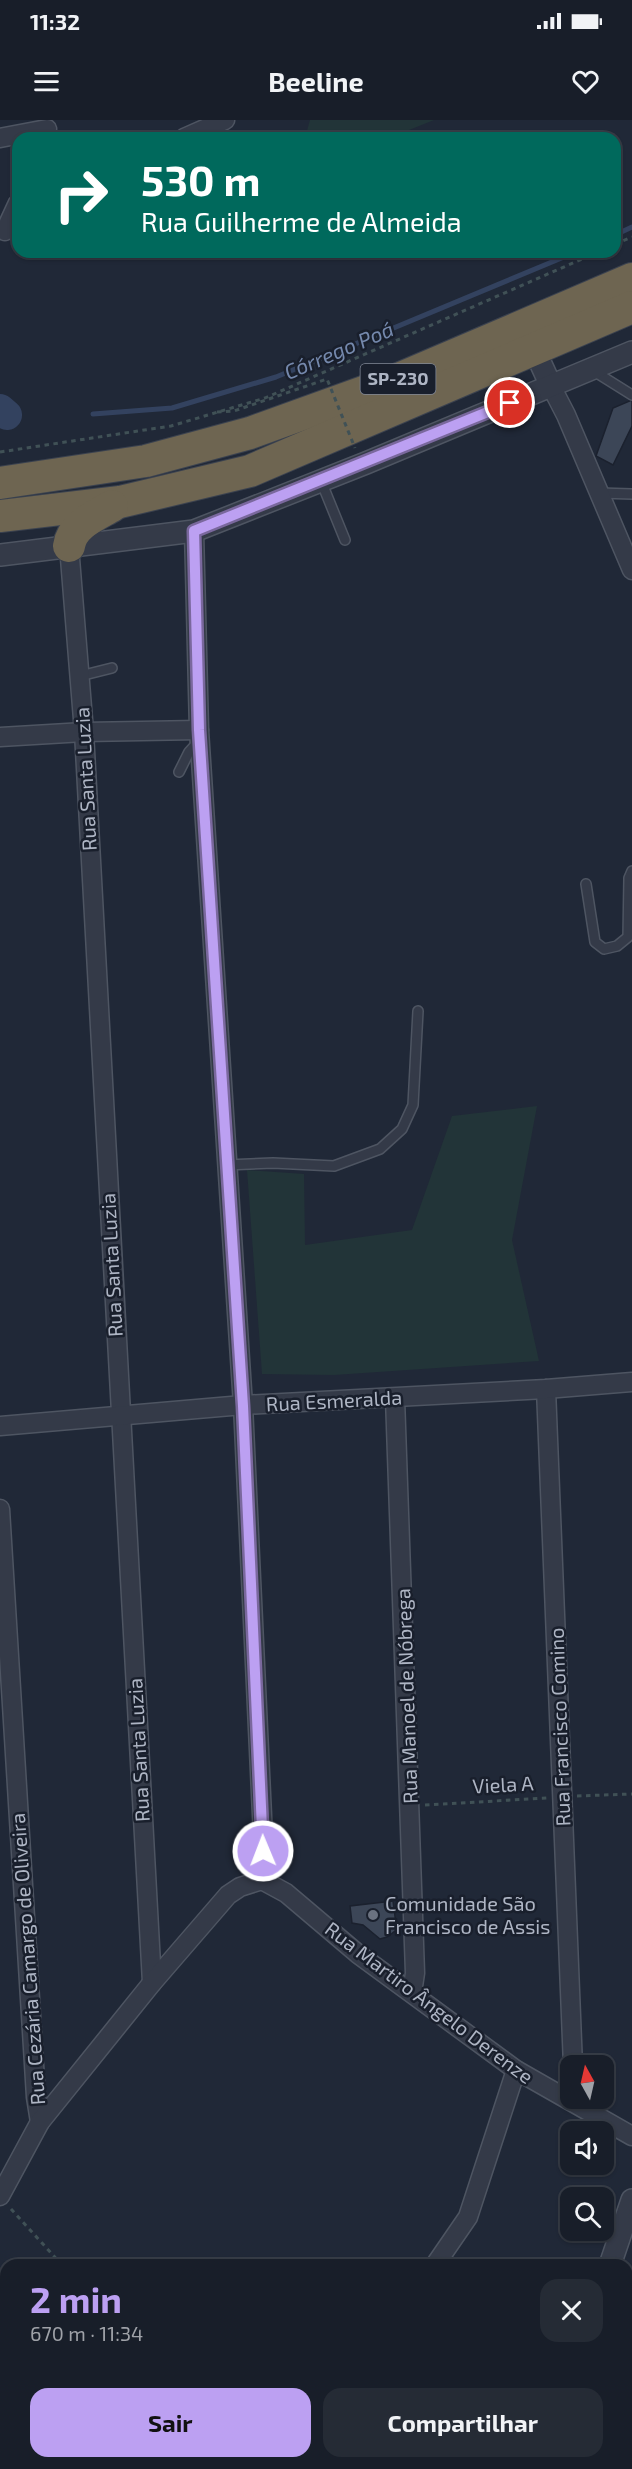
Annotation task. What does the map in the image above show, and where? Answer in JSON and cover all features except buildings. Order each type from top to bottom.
[{"type":"highway","name":"SP-230","points":[[0,516],[120,502],[250,471],[529,338],[632,279]]},
{"type":"highway","name":"SP-230","points":[[0,483],[146,461],[250,434],[394,381],[632,307]]},
{"type":"highway","points":[[69,546],[70,537],[77,528],[120,502]]},
{"type":"street","points":[[197,132],[222,121]]},
{"type":"street","points":[[32,132],[48,129]]},
{"type":"street","points":[[529,338],[632,570]]},
{"type":"street","points":[[0,555],[194,531],[632,352]]},
{"type":"street","points":[[4,2201],[40,2122],[228,1895],[240,1887],[262,1880],[263,1837],[243,1406],[199,735],[194,531]]},
{"type":"street","name":"Rua Santa Luzia","points":[[69,546],[84,732],[153,1983]]},
{"type":"street","points":[[0,737],[84,732],[199,735]]},
{"type":"street","name":"Rua Esmeralda","points":[[0,1426],[243,1406],[632,1382]]},
{"type":"street","name":"Rua Francisco Comino","points":[[546,1389],[573,2055]]},
{"type":"street","name":"Rua Manoel de Nóbrega","points":[[395,1398],[411,1806],[415,1973],[412,1993]]},
{"type":"street","name":"Rua Cezária Camargo de Oliveira","points":[[0,1509],[36,2097],[40,2122]]},
{"type":"street","name":"Rua Martiro Ângelo Derenze","points":[[262,1880],[286,1893],[358,1954],[516,2070],[560,2094]]},
{"type":"street","points":[[439,2259],[468,2217],[516,2070]]},
{"type":"street","name":"Rua Martiro Ângelo Derenze","points":[[586,2109],[632,2136]]},
{"type":"street","points":[[612,2259],[632,2200]]},
{"type":"lane","points":[[592,370],[632,395]]},
{"type":"lane","points":[[321,481],[345,540]]},
{"type":"lane","points":[[599,493],[632,494]]},
{"type":"lane","points":[[80,676],[112,668]]},
{"type":"lane","points":[[179,772],[199,735]]},
{"type":"lane","points":[[586,884],[595,942],[604,949],[617,946],[628,937],[629,878],[632,871]]},
{"type":"lane","points":[[226,1166],[273,1163],[334,1166],[380,1149],[402,1129],[413,1105],[418,1011]]},
{"type":"path","points":[[0,452],[171,426],[265,398],[584,258]]},
{"type":"path","points":[[217,412],[234,411],[327,379],[355,447]]},
{"type":"path","name":"Viela A","points":[[411,1806],[632,1794]]},
{"type":"path","points":[[4,2201],[57,2259]]},
{"type":"shaded area","points":[[310,120],[434,120],[404,132],[307,132]]},
{"type":"shaded area","points":[[537,1106],[512,1240],[539,1361],[334,1375],[262,1374],[247,1170],[304,1174],[305,1245],[412,1230],[452,1116]]},
{"type":"waterway","name":"Córrego Poá","points":[[621,232],[632,227]]},
{"type":"waterway","name":"Córrego Poá","points":[[93,414],[172,408],[276,377],[562,258]]},
{"type":"waterway","name":"Córrego Poá","points":[[0,409],[7,415]]},
{"type":"place","name":"Comunidade São Francisco de Assis","points":[[373,1915]]},
{"type":"route","points":[[263,1851],[243,1406],[219,1065],[199,730],[194,531],[510,403]]}]
